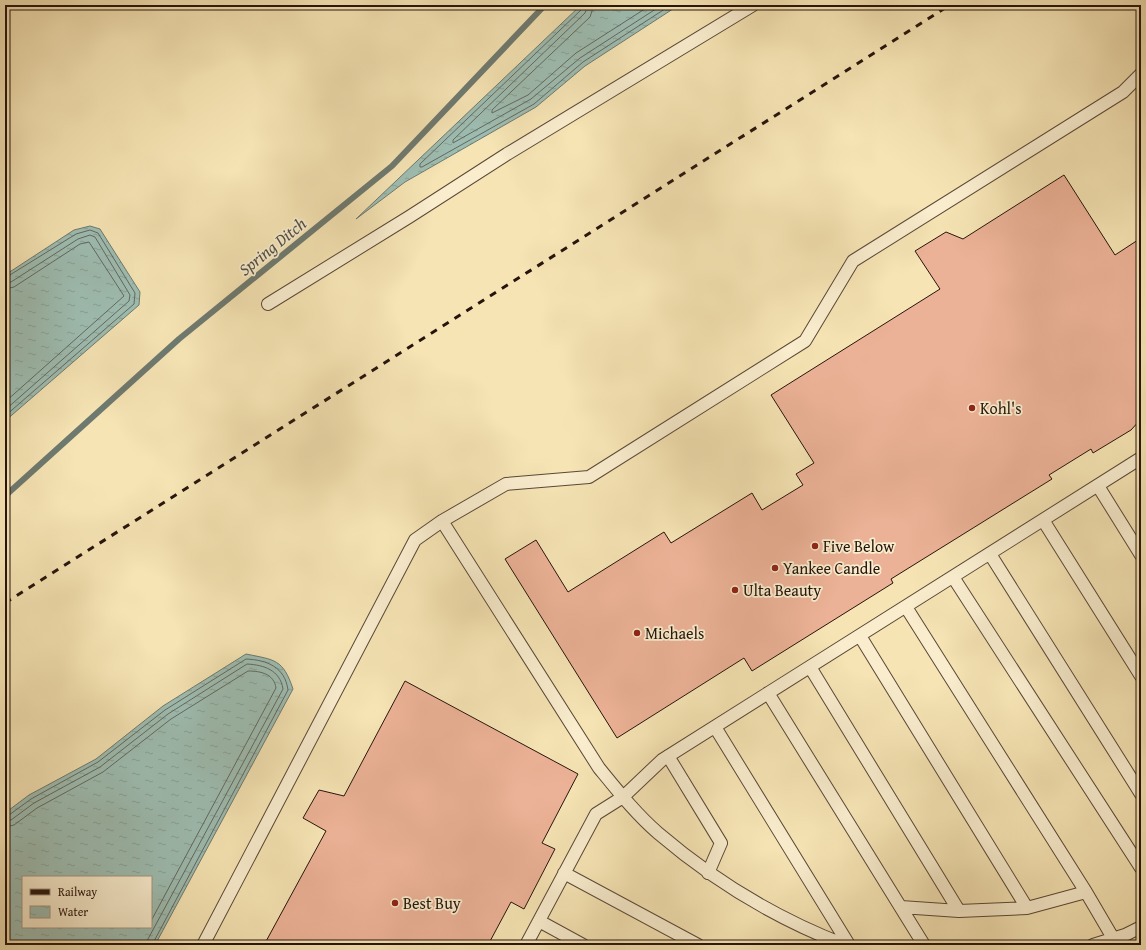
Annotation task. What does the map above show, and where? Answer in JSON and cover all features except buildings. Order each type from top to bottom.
[{"type":"lane","points":[[268,304],[409,217],[507,154],[753,5]]},
{"type":"lane","points":[[203,945],[415,540],[442,521],[506,484],[589,477],[805,341],[853,261],[1124,92],[1141,74]]},
{"type":"lane","points":[[526,945],[596,814],[623,796],[668,756],[1141,458]]},
{"type":"lane","points":[[1098,486],[1141,555]]},
{"type":"lane","points":[[1043,520],[1141,676]]},
{"type":"lane","points":[[442,521],[599,768],[657,832],[708,873],[769,910],[826,938],[845,945]]},
{"type":"lane","points":[[990,554],[1141,794]]},
{"type":"lane","points":[[953,577],[1141,868]]},
{"type":"lane","points":[[906,607],[1086,892],[1113,938]]},
{"type":"lane","points":[[860,636],[1027,908]]},
{"type":"lane","points":[[810,667],[959,911]]},
{"type":"lane","points":[[768,693],[924,945]]},
{"type":"lane","points":[[715,727],[849,945]]},
{"type":"lane","points":[[668,756],[721,843],[708,873]]},
{"type":"lane","points":[[564,873],[698,945]]},
{"type":"lane","points":[[901,907],[959,911],[1027,908],[1086,892]]},
{"type":"lane","points":[[539,921],[583,945]]},
{"type":"lane","points":[[1093,945],[1141,927]]},
{"type":"water","points":[[581,5],[679,5],[585,66],[536,107],[405,182],[356,219]]},
{"type":"water","points":[[90,226],[100,229],[140,292],[139,305],[5,421],[5,275],[74,230]]},
{"type":"water","points":[[246,654],[277,662],[286,672],[293,689],[155,945],[5,945],[5,813],[29,795],[96,759],[163,706]]},
{"type":"waterway","name":"Spring Ditch","points":[[5,496],[179,339],[392,166],[545,5]]},
{"type":"railway","points":[[5,603],[950,5]]},
{"type":"place","name":"Kohl's","points":[[972,408]]},
{"type":"place","name":"Five Below","points":[[815,546]]},
{"type":"place","name":"Yankee Candle","points":[[775,568]]},
{"type":"place","name":"Ulta Beauty","points":[[735,590]]},
{"type":"place","name":"Michaels","points":[[637,633]]},
{"type":"place","name":"Best Buy","points":[[395,903]]}]
